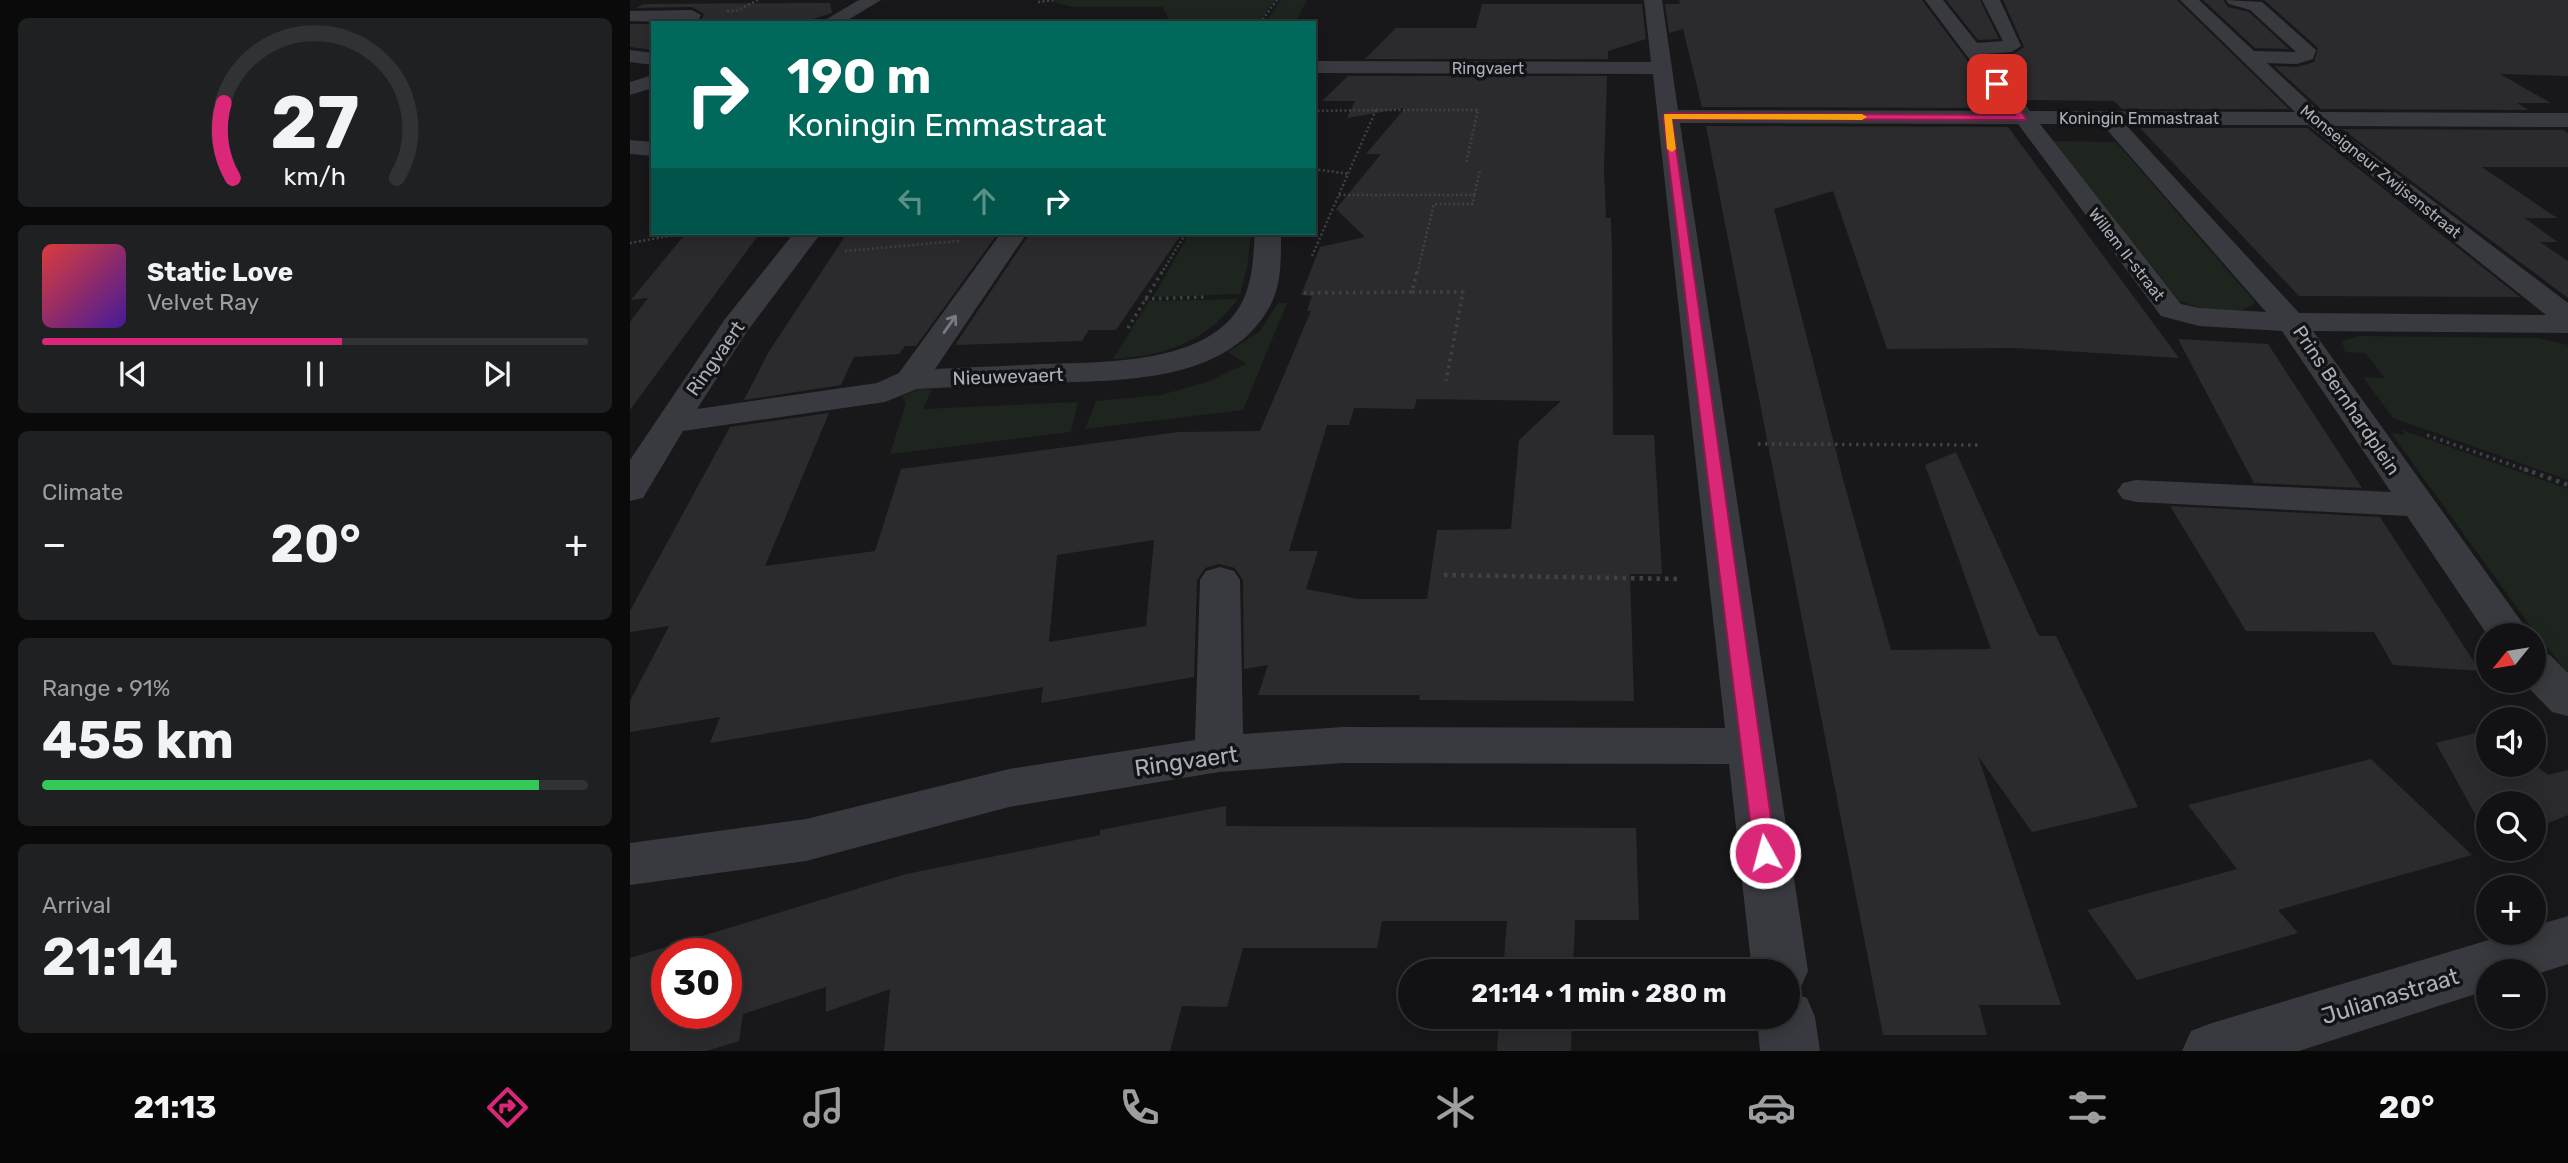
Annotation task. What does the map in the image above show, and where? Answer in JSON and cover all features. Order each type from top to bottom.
[{"type":"street","points":[[833,21],[872,0]]},
{"type":"street","points":[[1653,0],[1778,959]]},
{"type":"street","name":"Willem II-straat","points":[[1934,0],[2171,310],[2199,317],[2291,322]]},
{"type":"street","points":[[1971,49],[2012,47],[2012,41],[1991,0]]},
{"type":"street","name":"Monseigneur Zwijsenstraat","points":[[2189,0],[2313,119],[2568,317]]},
{"type":"street","points":[[2235,0],[2256,6],[2306,50],[2306,55],[2297,58],[2248,57]]},
{"type":"street","points":[[630,16],[692,15],[680,21]]},
{"type":"street","points":[[630,56],[651,59]]},
{"type":"street","name":"Ringvaert","points":[[1316,68],[1662,68]]},
{"type":"street","points":[[630,89],[651,82]]},
{"type":"street","name":"Koningin Emmastraat","points":[[1668,116],[2568,120]]},
{"type":"street","points":[[2108,118],[2291,322]]},
{"type":"street","points":[[630,147],[651,149]]},
{"type":"street","points":[[911,380],[1012,235]]},
{"type":"street","name":"Nieuwevaert","points":[[651,442],[885,392],[911,380],[1102,371],[1146,367],[1191,355],[1245,321],[1260,296],[1266,269],[1268,235]]},
{"type":"street","name":"Ringvaert","points":[[630,490],[651,442],[798,245]]},
{"type":"street","name":"Prins Bernhardplein","points":[[2291,322],[2568,324]]},
{"type":"street","name":"Prins Bernhardplein","points":[[2291,322],[2502,623]]},
{"type":"street","points":[[2136,491],[2420,505]]},
{"type":"street","points":[[1219,754],[1220,580]]},
{"type":"street","points":[[2546,678],[2568,700]]},
{"type":"street","name":"Ringvaert","points":[[630,864],[806,840],[1009,788],[1219,754],[1343,745],[1751,746]]},
{"type":"street","name":"Julianastraat","points":[[2211,1051],[2568,940]]},
{"type":"street","points":[[1787,1029],[1790,1051]]},
{"type":"path","points":[[1038,2],[1054,0]]},
{"type":"path","points":[[1261,21],[1277,0]]},
{"type":"path","points":[[1376,110],[1478,110],[1466,163]]},
{"type":"path","points":[[1316,169],[1349,174]]},
{"type":"path","points":[[1412,292],[1434,204],[1473,204],[1480,170]]},
{"type":"path","points":[[1339,195],[1474,195]]},
{"type":"path","points":[[630,243],[676,235]]},
{"type":"path","points":[[798,245],[993,235]]},
{"type":"path","points":[[1102,371],[1185,235]]},
{"type":"path","points":[[1296,293],[1463,292],[1446,382]]},
{"type":"path","points":[[2352,409],[2568,485]]},
{"type":"path","points":[[1711,444],[1981,445]]},
{"type":"path","points":[[1444,575],[1728,580]]},
{"type":"shaded area","points":[[1275,0],[1259,21],[1170,21],[1162,7],[1072,7],[1051,1]]},
{"type":"shaded area","points":[[1281,0],[1307,0],[1296,21],[1266,21]]},
{"type":"shaded area","points":[[2051,141],[2116,142],[2255,302],[2238,311],[2217,312],[2179,300]]},
{"type":"shaded area","points":[[1189,235],[1251,235],[1247,268],[1240,294],[1153,297]]},
{"type":"shaded area","points":[[1238,299],[1212,326],[1183,344],[1150,354],[1113,359],[1149,301]]},
{"type":"shaded area","points":[[1278,303],[1287,303],[1243,410],[1085,429],[1096,401],[1161,395],[1207,382],[1246,364],[1228,352],[1260,331]]},
{"type":"shaded area","points":[[2360,336],[2538,338],[2568,345],[2568,480],[2393,418],[2363,377],[2385,378],[2365,353],[2345,352],[2342,341]]},
{"type":"shaded area","points":[[921,389],[932,390],[923,409],[1078,402],[1071,432],[890,454],[906,403],[902,396]]},
{"type":"shaded area","points":[[2402,430],[2568,489],[2568,673],[2546,646],[2546,623],[2528,623],[2391,433],[2405,435]]},
{"type":"building","points":[[1679,0],[1922,0],[1997,100],[1988,100],[1994,108],[1702,107],[1683,29],[1669,33],[1665,4],[1680,4]]},
{"type":"building","points":[[1946,0],[1980,0],[1999,39],[1978,40]]},
{"type":"building","points":[[2003,0],[2177,0],[2289,109],[2122,109],[2114,101],[2025,100],[1990,56],[2012,55],[2024,47]]},
{"type":"building","points":[[2203,0],[2223,0],[2228,7],[2249,12],[2289,49],[2255,48]]},
{"type":"building","points":[[2264,0],[2568,0],[2568,76],[2500,74],[2551,103],[2517,103],[2529,110],[2321,109],[2274,66],[2297,67],[2314,62],[2318,48]]},
{"type":"building","points":[[830,3],[832,13],[806,21],[701,21],[704,14],[692,7],[636,8],[644,4]]},
{"type":"building","points":[[1482,4],[1642,4],[1646,39],[1608,51],[1608,59],[1365,59],[1396,28],[1476,28]]},
{"type":"building","points":[[630,24],[651,24],[651,50],[630,47]]},
{"type":"building","points":[[1348,76],[1607,76],[1604,169],[1606,218],[1611,218],[1613,435],[1654,435],[1662,574],[1630,574],[1634,701],[1419,700],[1420,695],[1258,695],[1268,665],[1244,669],[1243,580],[1235,568],[1219,564],[1205,568],[1197,580],[1194,677],[1041,703],[1043,687],[710,743],[720,717],[630,732],[630,701],[669,626],[630,632],[630,611],[730,427],[829,413],[765,566],[875,551],[901,469],[1179,432],[1260,431],[1311,311],[1307,311],[1312,296],[1301,295],[1320,247],[1365,237],[1336,209],[1381,154],[1366,154],[1405,108],[1347,118],[1355,101],[1322,101]],"holes":[[[1417,399],[1561,401],[1519,440],[1511,529],[1437,530],[1427,599],[1358,599],[1306,589],[1318,551],[1289,551],[1327,425],[1349,425],[1354,408],[1414,409]],[[1154,540],[1146,626],[1049,642],[1057,555]]]},
{"type":"building","points":[[1706,126],[2008,127],[2179,358],[2015,348],[1887,349],[1833,191],[1774,209],[1847,494],[1891,650],[1991,649],[1925,465],[1956,452],[2039,636],[2056,636],[2138,807],[2032,832],[1978,756],[2061,1005],[1979,1005],[1987,1035],[1883,1035]]},
{"type":"building","points":[[2140,128],[2307,128],[2520,297],[2299,296]]},
{"type":"building","points":[[2342,129],[2563,130],[2568,133],[2568,167],[2482,167],[2557,218],[2525,218],[2557,242],[2540,242],[2568,261],[2568,298]]},
{"type":"building","points":[[684,235],[759,235],[630,410],[630,322],[648,298],[631,300]]},
{"type":"building","points":[[846,235],[997,235],[916,346],[905,346],[899,354],[854,357],[841,385],[744,400],[768,353]]},
{"type":"building","points":[[1029,235],[1181,235],[1116,330],[1089,330],[1082,341],[955,345]]},
{"type":"building","points":[[2178,339],[2268,344],[2362,488],[2254,483]]},
{"type":"building","points":[[2170,506],[2380,517],[2476,665],[2476,671],[2393,665],[2374,632],[2246,631]]},
{"type":"building","points":[[2476,733],[2476,777],[2546,777],[2546,773],[2568,770],[2568,815],[2546,824],[2546,791],[2476,791],[2476,816],[2436,743]]},
{"type":"building","points":[[2371,759],[2472,855],[2278,910],[2298,933],[2137,980],[2087,910],[2237,869],[2188,805]]},
{"type":"building","points":[[1226,806],[1226,826],[1636,828],[1639,920],[1575,920],[1573,959],[1504,959],[1507,921],[1382,921],[1377,948],[1243,948],[1227,1007],[1182,1006],[1170,1051],[884,1051],[890,989],[826,1012],[826,987],[743,1014],[742,1021],[742,938],[696,938],[906,874],[1100,835],[1100,830]]},
{"type":"building","points":[[651,952],[651,1029],[741,1029],[739,1041],[706,1051],[630,1051],[630,958]]},
{"type":"building","points":[[1498,1029],[1572,1029],[1571,1051],[1497,1051]]},
{"type":"slow traffic","points":[[1672,149],[1668,116],[1862,117]]},
{"type":"route","points":[[1765,853],[1668,116],[2022,118],[1997,84]]}]
